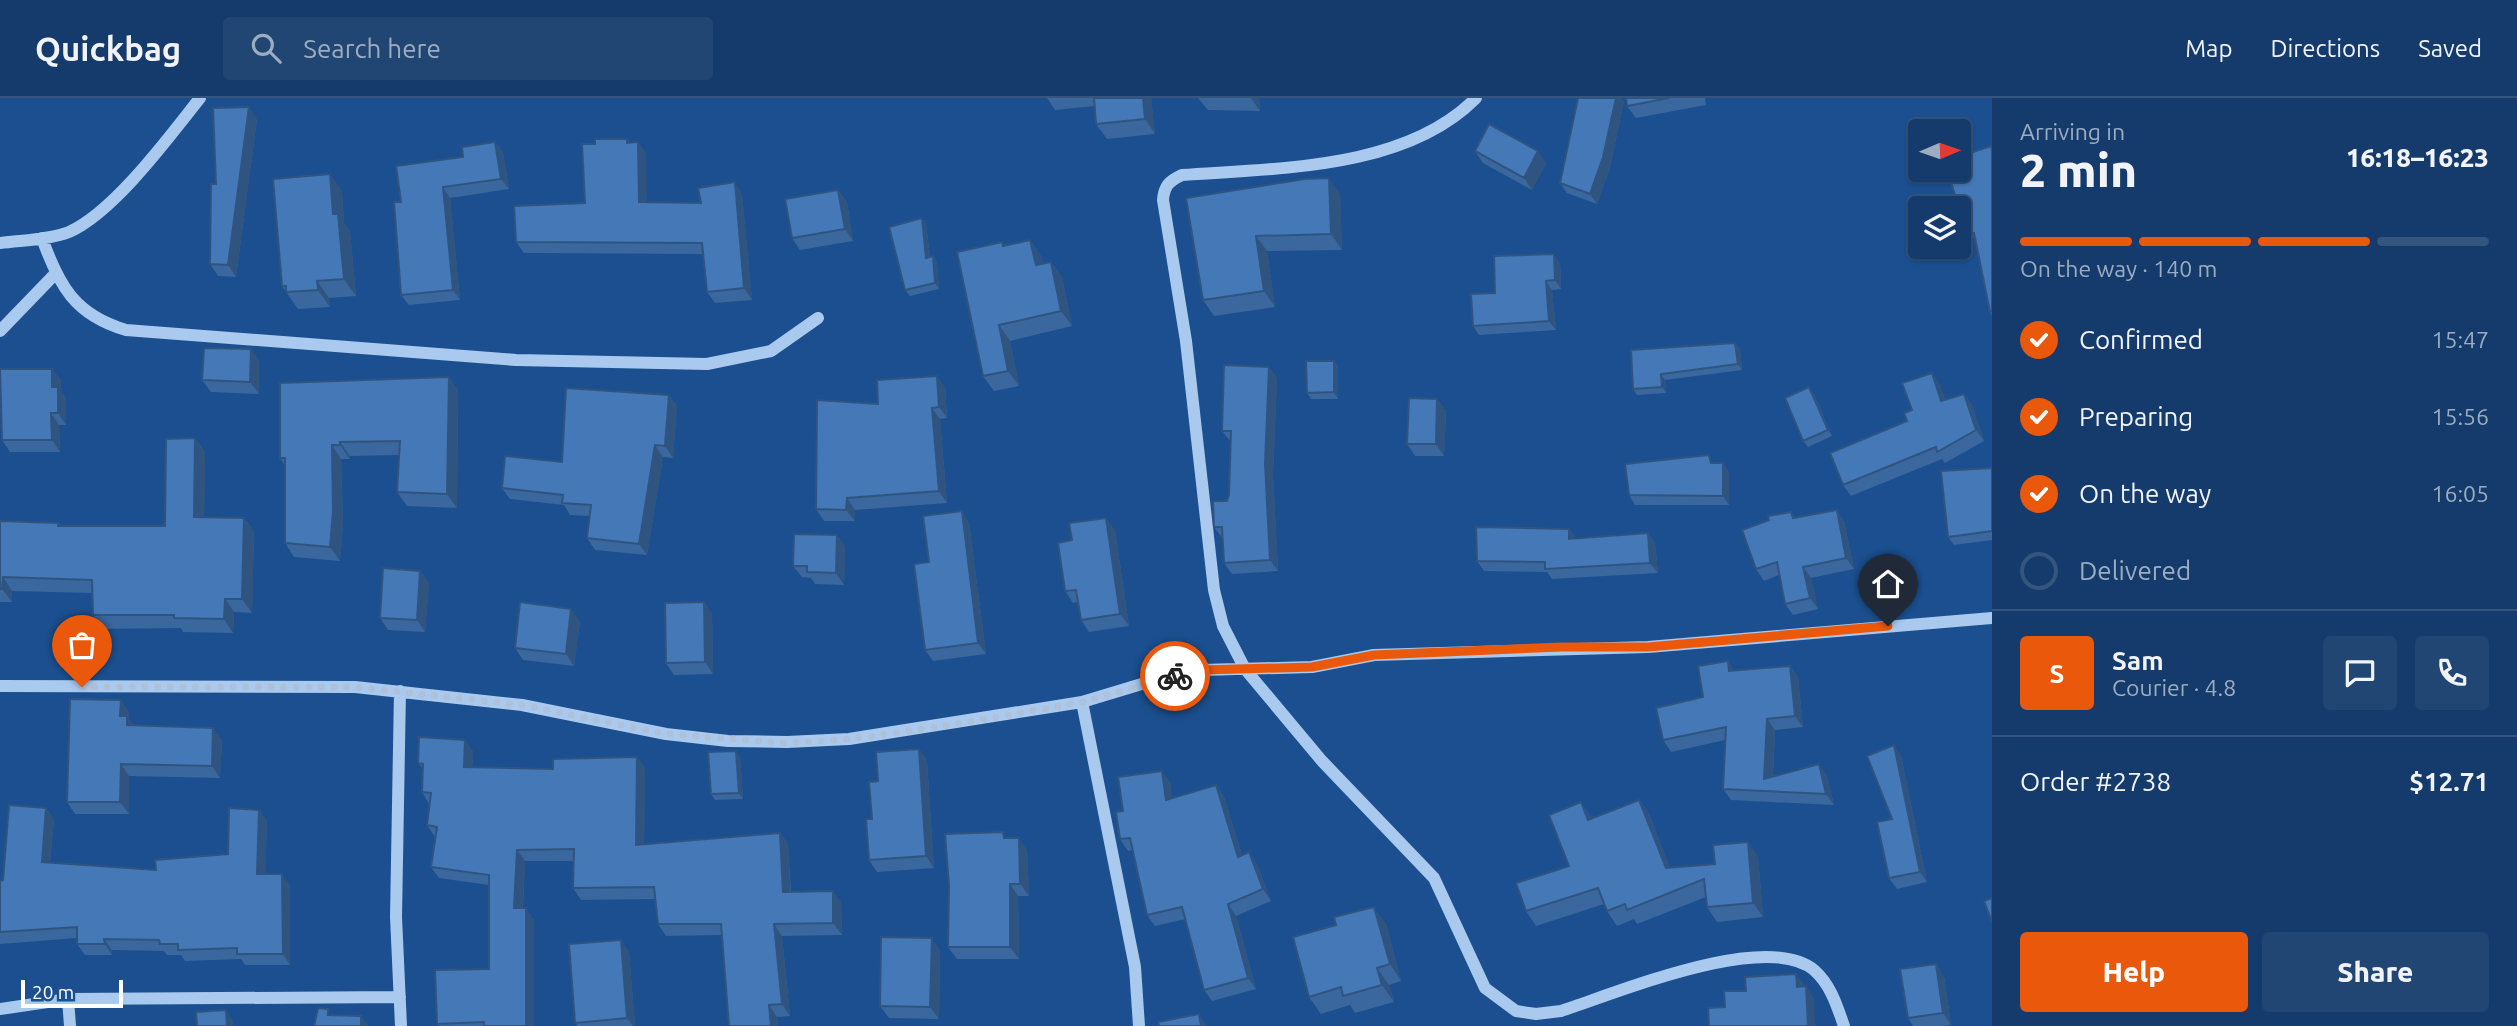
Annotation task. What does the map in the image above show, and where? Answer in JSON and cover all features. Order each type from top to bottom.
[{"type":"street","points":[[0,243],[68,232],[93,217],[151,158],[200,98]]},
{"type":"street","points":[[1476,98],[1435,131],[1385,149],[1312,165],[1182,175],[1170,180],[1164,189],[1163,200],[1186,341],[1214,590],[1223,626],[1245,669],[1322,761],[1434,878],[1485,988],[1501,1003],[1526,1013],[1561,1011],[1722,961],[1752,956],[1784,957],[1813,969],[1831,990],[1844,1026]]},
{"type":"street","points":[[42,238],[55,274],[79,307],[101,323],[126,330],[516,360],[706,364],[771,351],[818,318]]},
{"type":"street","points":[[0,331],[55,274]]},
{"type":"street","points":[[0,687],[342,687],[400,691],[522,705],[666,734],[787,743],[849,739],[1082,702],[1155,680],[1202,670],[1312,667],[1374,655],[1561,647],[1648,647],[1992,618]]},
{"type":"street","points":[[400,691],[396,917],[401,1026]]},
{"type":"street","points":[[1082,702],[1135,967],[1139,1026]]},
{"type":"street","points":[[0,1009],[68,999],[400,997]]},
{"type":"street","points":[[68,999],[70,1026]]},
{"type":"building","points":[[1094,98],[1143,98],[1145,119],[1096,124]]},
{"type":"building","points":[[1578,98],[1616,98],[1603,157],[1590,194],[1560,183]]},
{"type":"building","points":[[1626,98],[1669,98],[1627,106]]},
{"type":"building","points":[[249,107],[228,265],[210,264],[211,184],[216,184],[213,108]]},
{"type":"building","points":[[1489,124],[1538,151],[1524,178],[1475,151]]},
{"type":"building","points":[[595,139],[627,139],[627,143],[638,142],[639,202],[701,203],[698,188],[735,182],[744,288],[707,292],[702,243],[516,242],[514,206],[585,203],[582,144],[595,144]]},
{"type":"building","points":[[495,142],[501,179],[443,187],[453,290],[401,295],[394,202],[401,202],[396,166],[463,157],[462,147]]},
{"type":"building","points":[[1991,146],[1992,150],[1992,312],[1974,233],[1971,234],[1971,196],[1955,196],[1951,182],[1971,182],[1971,153]]},
{"type":"building","points":[[330,174],[333,214],[338,214],[344,279],[317,281],[318,290],[286,292],[286,286],[282,286],[273,179]]},
{"type":"building","points":[[1329,178],[1331,234],[1256,236],[1264,291],[1203,300],[1186,198],[1305,179]]},
{"type":"building","points":[[838,190],[845,229],[792,238],[785,199]]},
{"type":"building","points":[[922,218],[926,258],[933,256],[935,283],[905,290],[889,227]]},
{"type":"building","points":[[1030,240],[1036,265],[1051,262],[1061,311],[999,325],[1008,371],[983,376],[957,252],[1002,242],[1003,246]]},
{"type":"building","points":[[1554,254],[1555,280],[1546,281],[1549,321],[1473,326],[1471,294],[1495,293],[1494,256]]},
{"type":"building","points":[[1735,343],[1738,364],[1661,374],[1662,387],[1633,389],[1631,350]]},
{"type":"building","points":[[204,348],[251,349],[250,382],[202,380]]},
{"type":"building","points":[[1306,361],[1334,361],[1334,392],[1307,393]]},
{"type":"building","points":[[1224,365],[1269,367],[1265,464],[1270,560],[1224,563],[1222,527],[1214,527],[1213,501],[1227,501],[1229,495],[1231,431],[1222,431]]},
{"type":"building","points":[[0,369],[52,369],[52,387],[58,387],[58,413],[51,413],[52,440],[2,440]]},
{"type":"building","points":[[1932,373],[1941,401],[1964,394],[1976,430],[1937,452],[1936,447],[1843,485],[1830,453],[1907,421],[1904,413],[1912,410],[1902,383]]},
{"type":"building","points":[[937,376],[939,407],[932,408],[939,491],[847,498],[846,510],[816,509],[817,400],[878,404],[877,380]]},
{"type":"building","points":[[449,377],[447,494],[397,492],[400,441],[340,442],[340,445],[332,445],[333,511],[330,547],[285,543],[285,458],[280,458],[280,383]]},
{"type":"building","points":[[1809,387],[1828,430],[1803,441],[1785,398]]},
{"type":"building","points":[[566,388],[669,395],[665,446],[655,445],[639,544],[587,538],[591,505],[562,503],[563,495],[502,488],[505,456],[562,462]]},
{"type":"building","points":[[1409,398],[1437,399],[1436,444],[1407,444]]},
{"type":"building","points":[[195,438],[194,517],[244,518],[242,599],[225,599],[224,619],[174,618],[174,615],[93,615],[92,580],[3,577],[0,589],[0,521],[58,523],[58,526],[165,526],[166,439]]},
{"type":"building","points":[[1709,455],[1711,463],[1723,463],[1723,496],[1629,495],[1625,464]]},
{"type":"building","points":[[1992,468],[1992,531],[1948,537],[1941,471]]},
{"type":"building","points":[[1837,510],[1846,558],[1803,567],[1810,598],[1785,604],[1777,562],[1756,569],[1742,530],[1769,520],[1768,516],[1791,512],[1793,518]]},
{"type":"building","points":[[962,511],[978,643],[925,650],[914,564],[929,562],[923,516]]},
{"type":"building","points":[[1106,518],[1120,614],[1081,620],[1076,590],[1065,591],[1058,543],[1072,540],[1069,523]]},
{"type":"building","points":[[1476,527],[1569,529],[1569,539],[1648,533],[1650,563],[1545,569],[1545,562],[1477,561]]},
{"type":"building","points":[[794,534],[837,535],[836,573],[807,572],[807,566],[793,566]]},
{"type":"building","points":[[383,568],[420,571],[417,620],[380,618]]},
{"type":"building","points":[[520,602],[571,609],[566,654],[515,648]]},
{"type":"building","points":[[704,602],[705,662],[666,663],[665,603]]},
{"type":"building","points":[[1728,661],[1729,671],[1790,666],[1795,716],[1767,719],[1764,779],[1819,764],[1826,794],[1723,789],[1726,727],[1663,740],[1656,708],[1703,697],[1698,666]]},
{"type":"building","points":[[70,699],[121,700],[120,716],[127,716],[127,725],[213,728],[212,766],[121,764],[120,802],[67,802]]},
{"type":"building","points":[[419,737],[465,740],[464,767],[553,769],[553,759],[637,757],[636,845],[780,833],[783,892],[833,891],[833,923],[774,924],[782,1004],[769,1005],[771,1026],[729,1026],[721,924],[658,924],[654,887],[573,888],[574,849],[517,850],[514,908],[526,908],[526,1026],[484,1026],[484,1022],[437,1024],[435,970],[489,969],[489,875],[431,867],[437,827],[427,825],[431,793],[422,792],[423,764],[418,763]]},
{"type":"building","points":[[1894,745],[1920,872],[1889,878],[1877,822],[1892,819],[1867,756]]},
{"type":"building","points":[[919,749],[926,856],[869,860],[866,819],[872,819],[869,782],[878,781],[876,752]]},
{"type":"building","points":[[736,751],[739,793],[711,794],[708,752]]},
{"type":"building","points":[[1162,771],[1166,800],[1216,785],[1238,857],[1249,852],[1263,889],[1228,904],[1248,978],[1204,990],[1182,907],[1147,915],[1130,838],[1120,839],[1116,812],[1123,811],[1118,777]]},
{"type":"building","points":[[1639,800],[1666,868],[1715,864],[1713,845],[1748,842],[1753,903],[1707,907],[1704,879],[1627,910],[1625,904],[1607,911],[1598,888],[1526,911],[1516,883],[1569,866],[1549,815],[1581,802],[1588,820]]},
{"type":"building","points":[[9,805],[46,808],[42,862],[156,870],[155,860],[228,854],[229,808],[259,810],[257,874],[282,874],[283,954],[237,954],[237,948],[178,950],[178,944],[160,944],[159,940],[104,939],[105,944],[77,944],[77,927],[0,932],[0,881],[3,880]]},
{"type":"building","points":[[1003,832],[1004,838],[1019,838],[1020,884],[1010,884],[1010,947],[948,947],[949,886],[945,834]]},
{"type":"building","points":[[1992,898],[1992,922],[1984,901]]},
{"type":"building","points":[[1374,907],[1390,964],[1377,968],[1382,985],[1343,996],[1341,987],[1309,997],[1293,937],[1336,925],[1334,917]]},
{"type":"building","points":[[881,937],[932,938],[930,1007],[880,1006]]},
{"type":"building","points":[[621,940],[627,1018],[575,1023],[569,944]]},
{"type":"building","points":[[1936,964],[1943,1013],[1908,1018],[1900,969]]},
{"type":"building","points":[[1796,974],[1797,987],[1806,986],[1808,1026],[1709,1026],[1708,1008],[1725,1007],[1724,991],[1746,991],[1745,977]]},
{"type":"building","points":[[318,1008],[328,1009],[328,1015],[361,1016],[361,1026],[314,1026]]},
{"type":"building","points":[[226,1010],[227,1026],[197,1026],[196,1012]]},
{"type":"building","points":[[1199,1014],[1201,1026],[1159,1026],[1158,1022]]},
{"type":"way so far","points":[[82,687],[355,687],[522,705],[666,734],[728,741],[787,743],[849,739],[957,724],[1082,702],[1175,676]]},
{"type":"route","points":[[1175,676],[1202,670],[1312,667],[1374,655],[1561,647],[1648,647],[1888,626]]}]
